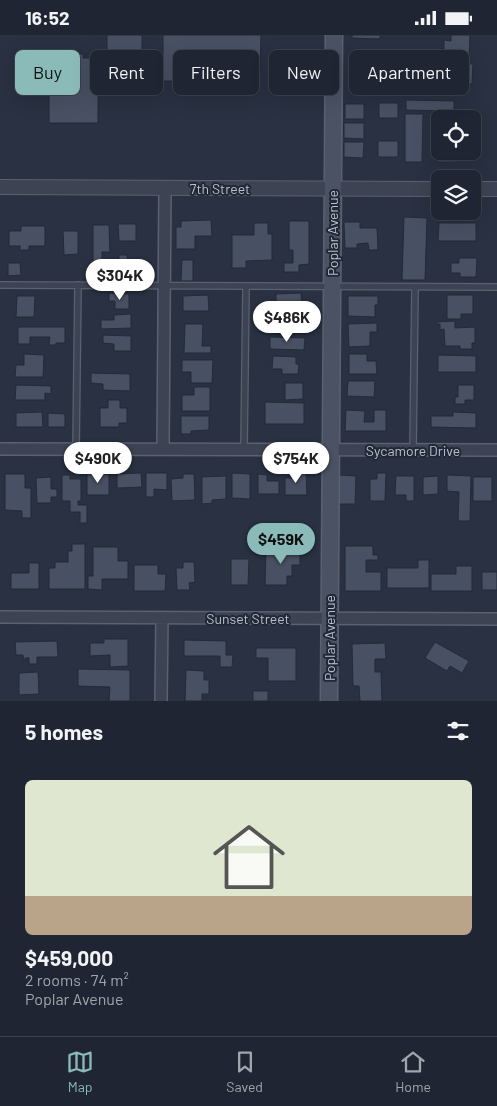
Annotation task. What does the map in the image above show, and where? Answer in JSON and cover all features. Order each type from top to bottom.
[{"type":"main road","name":"Poplar Avenue","points":[[329,701],[334,35]]},
{"type":"street","name":"7th Street","points":[[0,187],[431,189]]},
{"type":"street","points":[[163,449],[164,188]]},
{"type":"street","points":[[481,189],[497,189]]},
{"type":"street","name":"Sycamore Drive","points":[[0,449],[497,451]]},
{"type":"street","name":"Sunset Street","points":[[0,617],[497,619]]},
{"type":"street","points":[[161,701],[162,618]]},
{"type":"lane","points":[[0,285],[497,287]]},
{"type":"lane","points":[[76,449],[78,285]]},
{"type":"lane","points":[[244,450],[246,286]]},
{"type":"lane","points":[[413,450],[415,287]]},
{"type":"building","points":[[107,35],[142,35],[142,50],[107,50]]},
{"type":"building","points":[[163,35],[261,35],[260,72],[259,50],[173,50],[173,81],[163,81]]},
{"type":"building","points":[[352,35],[380,35],[380,39],[352,38]]},
{"type":"building","points":[[451,35],[470,35],[469,58],[469,50],[438,50],[438,48],[444,49],[444,40],[451,41]]},
{"type":"building","points":[[80,54],[83,54],[83,58],[90,58],[90,95],[98,95],[98,123],[49,123],[49,95],[80,95]]},
{"type":"building","points":[[469,64],[473,64],[472,84],[469,84]]},
{"type":"building","points":[[406,100],[454,101],[454,110],[406,110]]},
{"type":"building","points":[[379,103],[398,103],[398,118],[379,118]]},
{"type":"building","points":[[345,104],[364,104],[364,119],[345,119]]},
{"type":"building","points":[[405,114],[423,114],[422,162],[405,162]]},
{"type":"building","points":[[344,123],[364,123],[364,139],[344,138]]},
{"type":"building","points":[[378,141],[398,141],[398,157],[378,157]]},
{"type":"building","points":[[344,142],[364,142],[363,158],[344,157]]},
{"type":"building","points":[[438,160],[456,160],[456,162],[438,162]]},
{"type":"building","points":[[404,217],[427,218],[425,280],[402,280]]},
{"type":"building","points":[[211,220],[212,236],[195,236],[195,249],[176,249],[176,227],[181,227],[181,221]]},
{"type":"building","points":[[289,221],[309,221],[309,264],[299,265],[299,272],[284,272],[284,263],[293,263],[293,250],[289,250]]},
{"type":"building","points":[[344,222],[360,222],[360,228],[377,228],[378,250],[369,250],[368,243],[357,244],[357,248],[345,248]]},
{"type":"building","points":[[254,223],[268,223],[268,234],[272,234],[272,260],[246,261],[246,268],[232,268],[232,235],[254,235]]},
{"type":"building","points":[[439,223],[476,223],[476,241],[438,241]]},
{"type":"building","points":[[118,224],[136,224],[136,241],[119,241]]},
{"type":"building","points":[[93,225],[109,225],[110,252],[102,252],[102,265],[93,265]]},
{"type":"building","points":[[21,226],[45,226],[45,246],[29,246],[29,250],[20,250],[20,246],[9,246],[9,231],[21,231]]},
{"type":"building","points":[[63,231],[78,231],[78,254],[64,255]]},
{"type":"building","points":[[119,255],[127,255],[128,265],[119,265]]},
{"type":"building","points":[[459,258],[477,258],[476,277],[460,277],[460,273],[451,273],[451,263],[459,263]]},
{"type":"building","points":[[182,260],[193,260],[193,281],[181,281]]},
{"type":"building","points":[[8,263],[20,263],[21,275],[8,276]]},
{"type":"building","points":[[109,293],[129,294],[129,309],[115,309],[115,301],[109,301]]},
{"type":"building","points":[[301,293],[302,311],[276,311],[276,294]]},
{"type":"building","points":[[208,295],[209,311],[183,311],[183,296]]},
{"type":"building","points":[[447,295],[473,295],[473,314],[461,314],[461,319],[447,319]]},
{"type":"building","points":[[17,296],[35,296],[34,317],[16,317]]},
{"type":"building","points":[[348,296],[378,296],[378,305],[375,305],[375,317],[348,316]]},
{"type":"building","points":[[131,314],[131,328],[101,329],[101,320],[114,320],[114,315]]},
{"type":"building","points":[[275,317],[304,317],[304,333],[275,333]]},
{"type":"building","points":[[455,321],[455,328],[475,327],[475,343],[472,343],[472,349],[460,349],[460,346],[445,346],[444,329],[440,330],[440,324],[436,322]]},
{"type":"building","points":[[377,323],[377,332],[370,332],[370,346],[349,347],[348,324]]},
{"type":"building","points":[[185,324],[203,324],[202,346],[211,346],[211,353],[184,353]]},
{"type":"building","points":[[18,327],[65,327],[65,343],[49,345],[50,337],[30,337],[30,344],[18,344]]},
{"type":"building","points":[[103,335],[131,336],[131,351],[114,351],[114,344],[103,343]]},
{"type":"building","points":[[270,337],[305,338],[304,350],[270,349]]},
{"type":"building","points":[[24,354],[44,355],[43,377],[15,377],[16,365],[24,365]]},
{"type":"building","points":[[349,354],[367,354],[367,361],[376,361],[377,374],[349,374]]},
{"type":"building","points":[[438,355],[476,356],[476,372],[438,372]]},
{"type":"building","points":[[273,356],[296,357],[296,364],[299,364],[298,374],[282,374],[282,369],[272,369]]},
{"type":"building","points":[[182,360],[213,360],[212,383],[191,383],[191,372],[182,372]]},
{"type":"building","points":[[91,373],[130,374],[130,391],[103,390],[103,384],[91,383]]},
{"type":"building","points":[[348,381],[375,381],[374,397],[347,396]]},
{"type":"building","points":[[285,383],[303,383],[303,399],[285,400]]},
{"type":"building","points":[[16,385],[51,386],[51,394],[45,393],[45,400],[15,400]]},
{"type":"building","points":[[458,385],[474,385],[474,400],[465,400],[465,404],[455,404],[455,397],[458,397]]},
{"type":"building","points":[[194,387],[210,387],[210,411],[182,411],[182,395],[194,395]]},
{"type":"building","points":[[108,400],[120,400],[120,408],[127,408],[127,423],[119,423],[119,427],[100,427],[100,408],[108,408]]},
{"type":"building","points":[[265,402],[304,403],[304,424],[265,424]]},
{"type":"building","points":[[346,410],[365,411],[364,422],[374,422],[374,410],[386,410],[386,431],[345,431]]},
{"type":"building","points":[[42,412],[43,427],[16,427],[16,413]]},
{"type":"building","points":[[453,412],[476,413],[476,428],[431,427],[431,416],[453,416]]},
{"type":"building","points":[[48,413],[65,414],[65,427],[48,427]]},
{"type":"building","points":[[181,416],[209,416],[209,430],[191,431],[191,434],[181,434]]},
{"type":"building","points":[[292,472],[306,472],[307,495],[285,495],[285,478],[292,478]]},
{"type":"building","points":[[141,473],[142,487],[117,488],[117,474]]},
{"type":"building","points":[[146,473],[167,473],[167,490],[154,489],[154,497],[146,497]]},
{"type":"building","points":[[232,473],[250,474],[250,499],[232,498]]},
{"type":"building","points":[[377,473],[386,473],[385,501],[370,501],[370,479],[377,479]]},
{"type":"building","points":[[5,474],[25,474],[25,488],[31,488],[31,518],[22,518],[22,511],[5,510]]},
{"type":"building","points":[[87,474],[109,474],[109,495],[87,495]]},
{"type":"building","points":[[183,474],[194,474],[195,500],[172,501],[171,479],[183,478]]},
{"type":"building","points":[[258,474],[267,475],[267,481],[279,481],[279,494],[258,494]]},
{"type":"building","points":[[62,475],[70,475],[70,479],[81,479],[81,501],[78,501],[78,505],[87,505],[87,523],[80,523],[80,512],[70,512],[70,501],[62,501]]},
{"type":"building","points":[[339,475],[356,476],[355,504],[338,504]]},
{"type":"building","points":[[447,475],[471,476],[470,521],[458,521],[459,492],[447,491]]},
{"type":"building","points":[[226,476],[226,499],[212,500],[212,503],[202,504],[202,477]]},
{"type":"building","points":[[396,476],[414,476],[414,501],[406,501],[406,495],[395,495]]},
{"type":"building","points":[[438,476],[438,494],[423,495],[423,477]]},
{"type":"building","points":[[51,477],[51,489],[57,489],[57,497],[51,497],[51,503],[37,503],[36,478]]},
{"type":"building","points":[[473,477],[492,477],[492,501],[473,501]]},
{"type":"building","points":[[72,544],[85,544],[85,589],[49,589],[49,568],[55,568],[55,562],[68,562],[68,551],[72,551]]},
{"type":"building","points":[[345,546],[373,546],[373,555],[378,555],[378,560],[366,560],[366,572],[381,572],[381,591],[345,591]]},
{"type":"building","points":[[93,547],[118,547],[118,561],[128,561],[128,579],[102,579],[102,590],[88,589],[88,576],[93,576]]},
{"type":"building","points":[[276,547],[300,547],[300,565],[292,565],[292,576],[287,576],[287,585],[265,585],[266,550],[276,550]]},
{"type":"building","points":[[231,559],[249,559],[248,585],[231,585]]},
{"type":"building","points":[[418,560],[429,560],[429,588],[387,588],[387,568],[418,568]]},
{"type":"building","points":[[183,562],[194,562],[195,582],[189,583],[190,590],[177,590],[176,568],[183,568]]},
{"type":"building","points":[[29,563],[39,563],[39,589],[11,589],[11,573],[29,573]]},
{"type":"building","points":[[134,565],[158,565],[158,574],[166,574],[165,591],[134,591]]},
{"type":"building","points":[[456,566],[472,566],[472,591],[431,591],[431,574],[456,574]]},
{"type":"building","points":[[482,572],[497,572],[497,590],[482,590]]},
{"type":"building","points":[[104,639],[128,639],[128,666],[110,667],[110,655],[90,656],[90,643],[104,643]]},
{"type":"building","points":[[184,640],[226,641],[226,655],[233,655],[232,667],[220,667],[220,656],[184,656]]},
{"type":"building","points":[[57,641],[58,657],[37,657],[37,664],[29,664],[29,658],[25,658],[24,661],[23,655],[16,655],[15,642]]},
{"type":"building","points":[[435,642],[469,661],[462,673],[450,666],[447,671],[425,658]]},
{"type":"building","points":[[385,643],[386,659],[375,659],[375,672],[381,672],[382,701],[360,701],[359,686],[353,686],[352,644]]},
{"type":"building","points":[[256,648],[296,648],[296,681],[268,681],[268,658],[256,658]]},
{"type":"building","points":[[78,669],[130,670],[130,701],[109,701],[110,687],[78,686]]},
{"type":"building","points":[[186,670],[204,671],[204,680],[209,680],[209,694],[202,694],[202,701],[185,701]]},
{"type":"building","points":[[38,672],[39,694],[19,695],[19,673]]},
{"type":"building","points":[[253,691],[268,691],[268,701],[253,701]]}]
